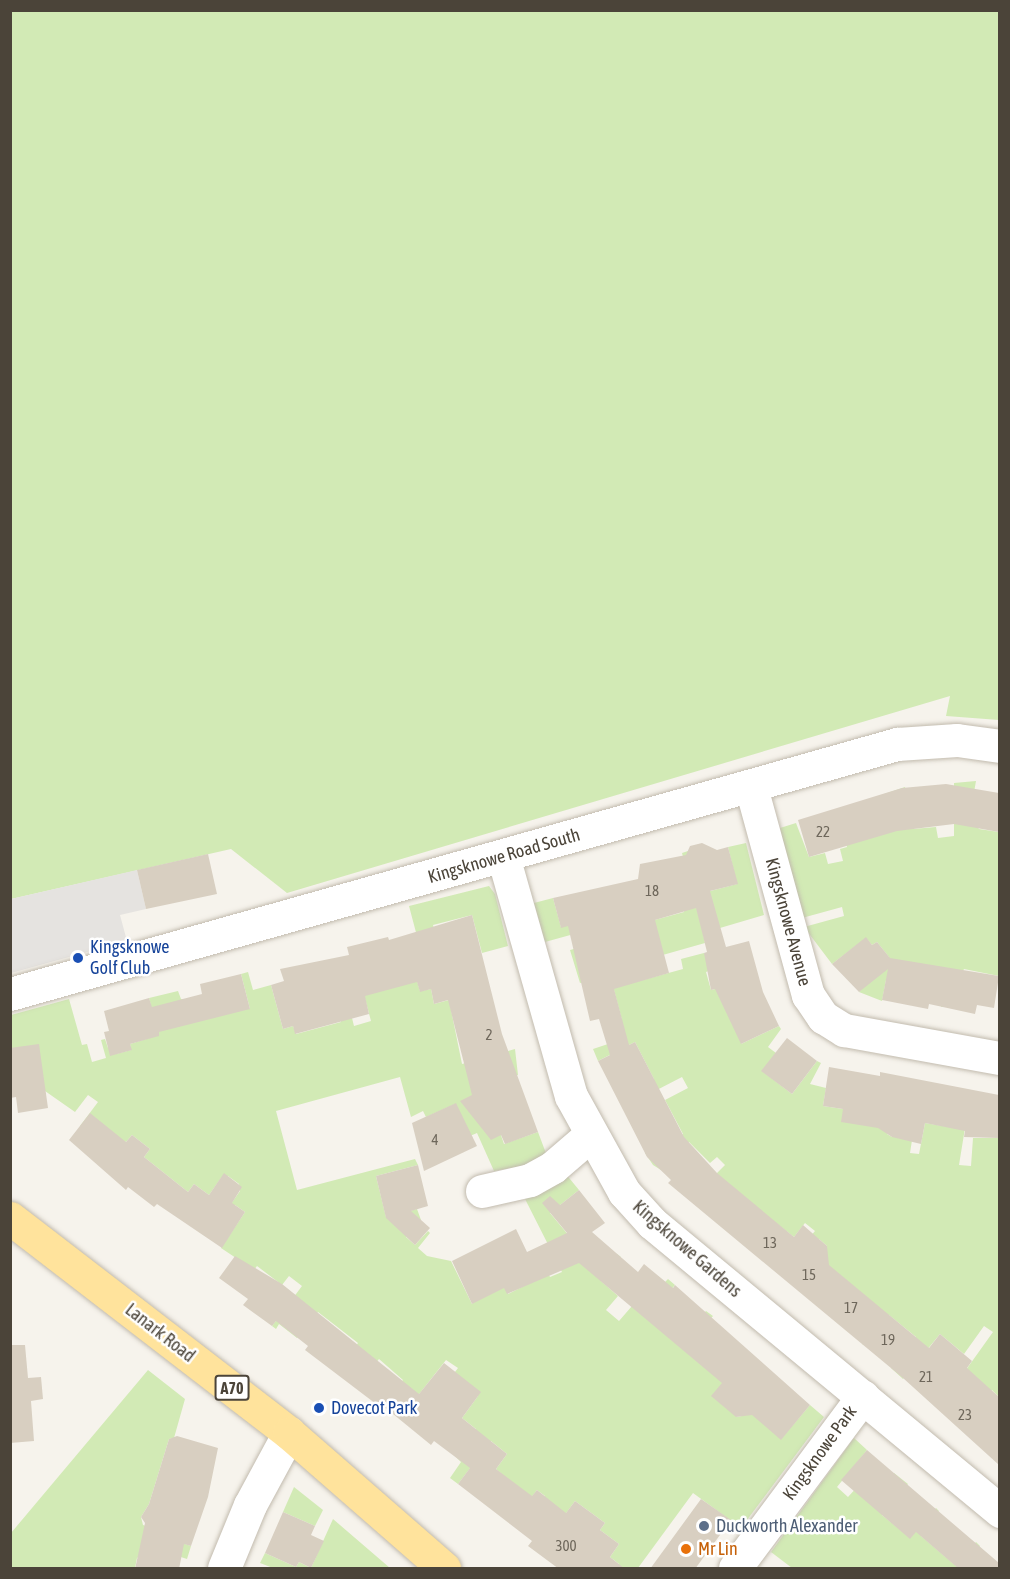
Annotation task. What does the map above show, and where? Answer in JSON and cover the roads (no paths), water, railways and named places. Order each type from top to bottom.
[{"type":"main road","name":"Lanark Road","points":[[10,1218],[289,1433],[444,1569]]},
{"type":"street","name":"Kingsknowe Road South","points":[[10,994],[897,744],[957,740],[999,746]]},
{"type":"street","name":"Kingsknowe Avenue","points":[[751,786],[808,995],[823,1017],[844,1030],[999,1058]]},
{"type":"street","name":"Kingsknowe Gardens","points":[[503,856],[556,1053],[589,1136],[624,1192],[644,1216],[999,1511]]},
{"type":"street","points":[[482,1191],[530,1180],[553,1167],[589,1136]]},
{"type":"street","name":"Kingsknowe Park","points":[[735,1569],[863,1396]]},
{"type":"street","points":[[224,1569],[250,1505],[289,1433]]},
{"type":"place","name":"Kingsknowe Golf Club","points":[[78,958]]},
{"type":"place","name":"Dovecot Park","points":[[319,1408]]},
{"type":"place","name":"Duckworth Alexander","points":[[704,1526]]},
{"type":"place","name":"Mr Lin","points":[[686,1549]]}]
